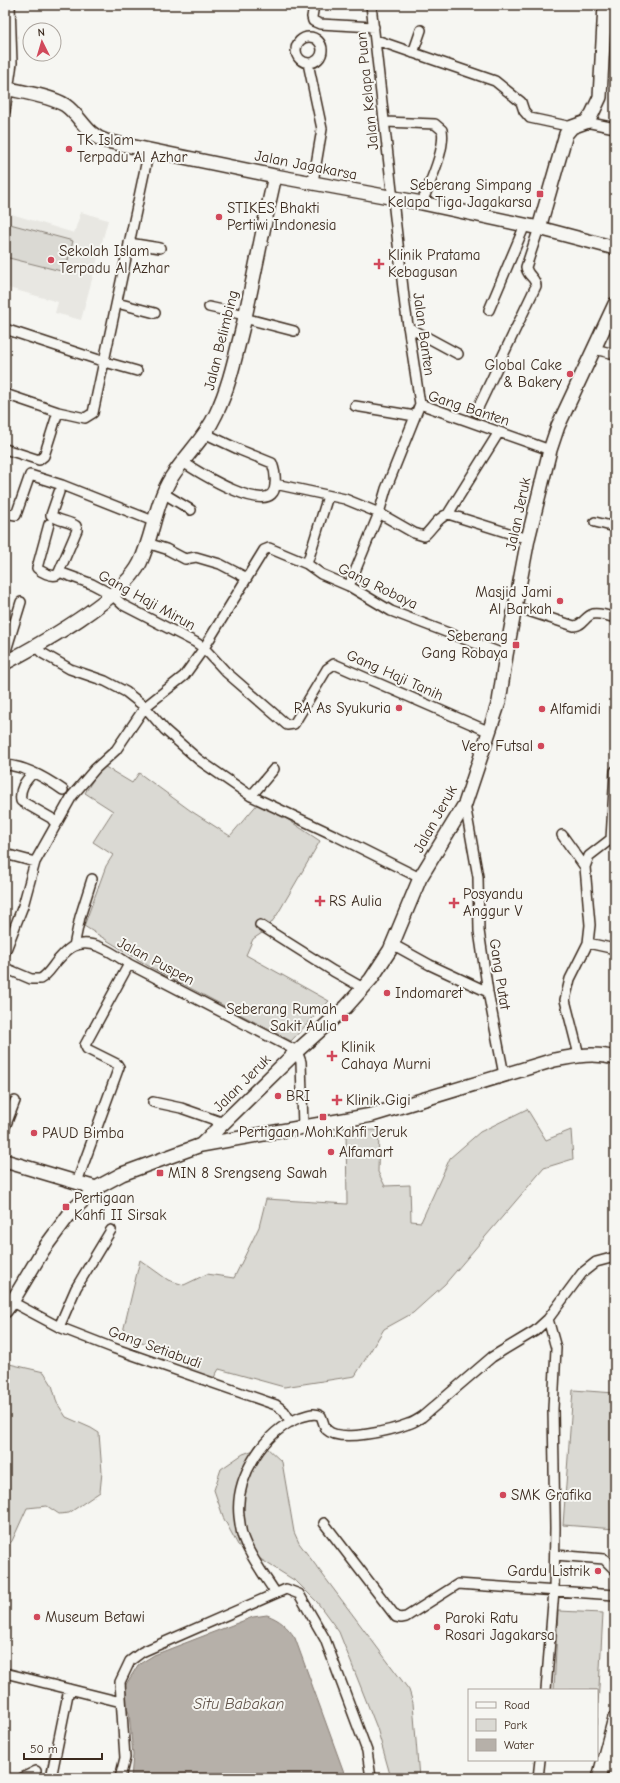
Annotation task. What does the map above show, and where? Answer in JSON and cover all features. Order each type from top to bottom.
[{"type":"street","points":[[5,111],[12,63],[10,5]]},
{"type":"street","points":[[314,5],[312,17],[313,21],[320,24],[374,27]]},
{"type":"street","name":"Jalan Kelapa Puan","points":[[371,5],[392,197]]},
{"type":"street","points":[[586,122],[592,114],[600,97],[605,5]]},
{"type":"street","points":[[413,53],[421,30]]},
{"type":"street","points":[[376,40],[495,81],[521,102],[524,111],[530,118],[572,127]]},
{"type":"street","points":[[308,63],[322,129],[313,182]]},
{"type":"street","name":"Jalan Jagakarsa","points":[[7,89],[56,101],[65,106],[97,138],[275,176],[422,203],[538,228],[615,248]]},
{"type":"street","points":[[385,122],[436,124],[442,130],[443,137],[439,154],[422,203]]},
{"type":"street","points":[[476,412],[536,286],[535,280],[528,273],[526,267],[566,134],[572,127],[586,122],[615,128]]},
{"type":"street","points":[[5,394],[58,412],[85,418],[89,417],[93,413],[149,150]]},
{"type":"street","name":"Jalan Belimbing","points":[[6,657],[35,646],[68,626],[128,581],[141,561],[163,493],[172,477],[206,434],[228,387],[245,317],[275,176]]},
{"type":"street","name":"Jalan Banten","points":[[392,197],[408,327],[420,404]]},
{"type":"street","points":[[489,310],[525,225]]},
{"type":"street","points":[[129,243],[160,248]]},
{"type":"street","points":[[117,304],[155,313]]},
{"type":"street","name":"Jalan Jeruk","points":[[202,1145],[297,1051],[346,1007],[379,968],[392,944],[420,878],[465,804],[499,702],[506,655],[528,539],[550,450],[558,426],[615,304]]},
{"type":"street","points":[[209,307],[294,331]]},
{"type":"street","points":[[408,327],[458,354]]},
{"type":"street","points":[[5,329],[137,371]]},
{"type":"street","points":[[594,350],[615,354]]},
{"type":"street","name":"Gang Banten","points":[[349,586],[379,513],[386,489],[420,404],[550,450]]},
{"type":"street","points":[[355,406],[415,416]]},
{"type":"street","points":[[5,449],[39,460],[42,459],[58,412]]},
{"type":"street","points":[[448,514],[499,432]]},
{"type":"street","points":[[183,462],[199,473],[250,496],[267,498],[272,496],[275,490],[275,471],[272,464],[206,434]]},
{"type":"street","points":[[5,513],[16,515],[30,475],[41,477],[153,521]]},
{"type":"street","points":[[275,484],[328,496],[345,498],[379,513],[414,533],[424,536],[433,528],[442,516],[448,514],[528,539]]},
{"type":"street","points":[[59,492],[51,515],[73,524],[76,526],[77,530],[59,572]]},
{"type":"street","points":[[163,493],[191,510]]},
{"type":"street","points":[[307,564],[328,496]]},
{"type":"street","points":[[595,522],[615,527]]},
{"type":"street","name":"Gang Haji Mirun","points":[[49,524],[37,568],[39,571],[53,576],[57,575],[59,572],[92,584],[111,594],[123,605],[204,648],[226,672],[287,725],[294,724]]},
{"type":"street","points":[[5,952],[23,906],[35,862],[72,796],[95,769],[116,750],[145,707],[184,676],[204,648],[247,578],[220,564],[196,557],[185,559],[166,549],[147,543]]},
{"type":"street","name":"Gang Robaya","points":[[247,578],[264,550],[268,548],[307,564],[322,574],[349,586],[392,611],[506,655]]},
{"type":"street","points":[[6,657],[21,602]]},
{"type":"street","points":[[516,607],[574,626],[580,625],[594,614],[615,618]]},
{"type":"street","points":[[35,646],[42,653],[70,669],[105,681],[126,692],[145,707],[165,730],[187,750],[251,796],[420,878]]},
{"type":"street","name":"Gang Haji Tanih","points":[[294,724],[327,669],[334,664],[490,732]]},
{"type":"street","points":[[5,765],[15,765],[45,778],[63,790]]},
{"type":"street","points":[[251,796],[274,769]]},
{"type":"street","points":[[579,1055],[565,1000],[570,979],[588,943],[590,925],[585,867],[589,856],[611,839],[614,823],[615,771]]},
{"type":"street","points":[[33,773],[26,780],[19,793],[21,801],[56,823]]},
{"type":"street","name":"Gang Putat","points":[[465,804],[478,877],[480,931],[488,992],[504,1075]]},
{"type":"street","points":[[562,835],[585,867]]},
{"type":"street","points":[[5,854],[35,862]]},
{"type":"street","points":[[5,968],[31,979],[40,979],[66,952],[74,946],[80,917],[92,879]]},
{"type":"street","points":[[260,925],[363,988]]},
{"type":"street","points":[[588,943],[615,949]]},
{"type":"street","points":[[392,944],[430,965],[488,992]]},
{"type":"street","name":"Jalan Puspen","points":[[74,946],[98,946],[109,951],[130,964],[297,1051]]},
{"type":"street","points":[[77,1182],[119,1067],[117,1064],[87,1049],[85,1045],[130,964]]},
{"type":"street","points":[[297,1051],[301,1062],[303,1127]]},
{"type":"street","points":[[8,1306],[43,1250],[71,1212],[96,1188],[122,1174],[202,1145],[372,1114],[538,1064],[579,1055],[601,1054],[615,1058]]},
{"type":"street","points":[[5,1127],[15,1101]]},
{"type":"street","points":[[153,1102],[181,1108],[224,1123]]},
{"type":"street","points":[[5,1161],[96,1188]]},
{"type":"street","points":[[59,1327],[76,1288],[111,1230]]},
{"type":"street","points":[[275,1592],[243,1540],[239,1516],[240,1492],[246,1472],[266,1443],[289,1419],[318,1414],[321,1416],[326,1429],[333,1434],[343,1435],[375,1432],[409,1424],[422,1417],[492,1357],[535,1331],[548,1319],[582,1273],[596,1262],[615,1257]]},
{"type":"street","name":"Gang Setiabudi","points":[[8,1306],[120,1350],[276,1405],[284,1410],[289,1419]]},
{"type":"street","points":[[546,1689],[554,1590],[555,1555],[553,1409],[556,1348],[548,1319]]},
{"type":"street","points":[[324,1523],[396,1617],[406,1617],[458,1584],[615,1595]]},
{"type":"street","points":[[555,1555],[604,1559],[615,1570]]},
{"type":"street","points":[[120,1778],[125,1758],[120,1682],[130,1661],[142,1652],[275,1592],[286,1589],[299,1593],[325,1639],[367,1751],[371,1778]]},
{"type":"street","points":[[5,1673],[121,1702]]},
{"type":"street","points":[[52,1773],[69,1689]]},
{"type":"street","points":[[599,1778],[609,1766],[615,1718]]},
{"type":"street","points":[[538,1778],[540,1761]]},
{"type":"street","points":[[22,1778],[36,1771]]},
{"type":"shaded area","name":"Sekolah Islam Terpadu Al Azhar","points":[[5,212],[74,233],[81,212],[108,220],[81,320],[55,313],[58,302],[5,287]]},
{"type":"green space","points":[[10,224],[73,241],[65,272],[5,257],[5,241]]},
{"type":"green space","points":[[102,765],[132,783],[139,773],[191,811],[230,836],[260,801],[320,841],[277,915],[265,931],[253,939],[246,955],[329,1001],[291,1041],[150,967],[84,926],[106,866],[113,855],[93,842],[113,811],[85,793]]},
{"type":"green space","points":[[527,1109],[546,1140],[571,1130],[573,1159],[544,1168],[445,1284],[413,1313],[384,1329],[355,1376],[284,1387],[219,1369],[213,1379],[187,1369],[186,1356],[122,1336],[140,1260],[168,1280],[184,1285],[207,1274],[234,1278],[259,1227],[266,1199],[347,1204],[346,1131],[379,1130],[378,1172],[385,1186],[410,1185],[411,1221],[421,1222],[450,1158],[480,1132]]},
{"type":"green space","points":[[5,1363],[44,1372],[52,1385],[57,1403],[66,1417],[99,1433],[102,1472],[100,1492],[69,1513],[59,1514],[47,1506],[27,1508],[12,1541],[5,1549]]},
{"type":"green space","points":[[573,1390],[615,1393],[615,1529],[563,1525]]},
{"type":"green space","points":[[265,1446],[282,1462],[294,1532],[299,1543],[409,1690],[413,1703],[419,1778],[391,1778],[377,1728],[339,1632],[317,1602],[297,1582],[238,1545],[224,1519],[214,1490],[221,1469],[243,1454]]},
{"type":"green space","points":[[558,1611],[603,1613],[598,1706],[598,1689],[554,1689]]},
{"type":"water","name":"Situ Babakan","points":[[267,1615],[283,1624],[295,1638],[346,1778],[131,1778],[133,1755],[129,1713],[122,1700],[122,1691],[138,1665],[154,1655],[253,1617]]},
{"type":"place","name":"TK Islam Terpadu Al Azhar","points":[[69,149]]},
{"type":"place","name":"Seberang Simpang Kelapa Tiga Jagakarsa","points":[[540,194]]},
{"type":"place","name":"STIKES Bhakti Pertiwi Indonesia","points":[[219,217]]},
{"type":"place","name":"Sekolah Islam Terpadu Al Azhar","points":[[51,260]]},
{"type":"place","name":"Klinik Pratama Kebagusan","points":[[379,264]]},
{"type":"place","name":"Global Cake & Bakery","points":[[570,374]]},
{"type":"place","name":"Masjid Jami Al Barkah","points":[[560,601]]},
{"type":"place","name":"Seberang Gang Robaya","points":[[516,645]]},
{"type":"place","name":"RA As Syukuria","points":[[399,708]]},
{"type":"place","name":"Alfamidi","points":[[542,709]]},
{"type":"place","name":"Vero Futsal","points":[[541,746]]},
{"type":"place","name":"RS Aulia","points":[[320,901]]},
{"type":"place","name":"Posyandu Anggur V","points":[[454,903]]},
{"type":"place","name":"Indomaret","points":[[387,993]]},
{"type":"place","name":"Seberang Rumah Sakit Aulia","points":[[345,1018]]},
{"type":"place","name":"Klinik Cahaya Murni","points":[[332,1056]]},
{"type":"place","name":"BRI","points":[[278,1096]]},
{"type":"place","name":"Klinik Gigi","points":[[337,1100]]},
{"type":"place","name":"Pertigaan Moh.Kahfi Jeruk","points":[[323,1117]]},
{"type":"place","name":"PAUD Bimba","points":[[34,1133]]},
{"type":"place","name":"Alfamart","points":[[331,1152]]},
{"type":"place","name":"MIN 8 Srengseng Sawah","points":[[160,1173]]},
{"type":"place","name":"Pertigaan Kahfi II Sirsak","points":[[66,1207]]},
{"type":"place","name":"SMK Grafika","points":[[503,1495]]},
{"type":"place","name":"Gardu Listrik","points":[[598,1571]]},
{"type":"place","name":"Museum Betawi","points":[[37,1617]]},
{"type":"place","name":"Paroki Ratu Rosari Jagakarsa","points":[[437,1627]]}]
